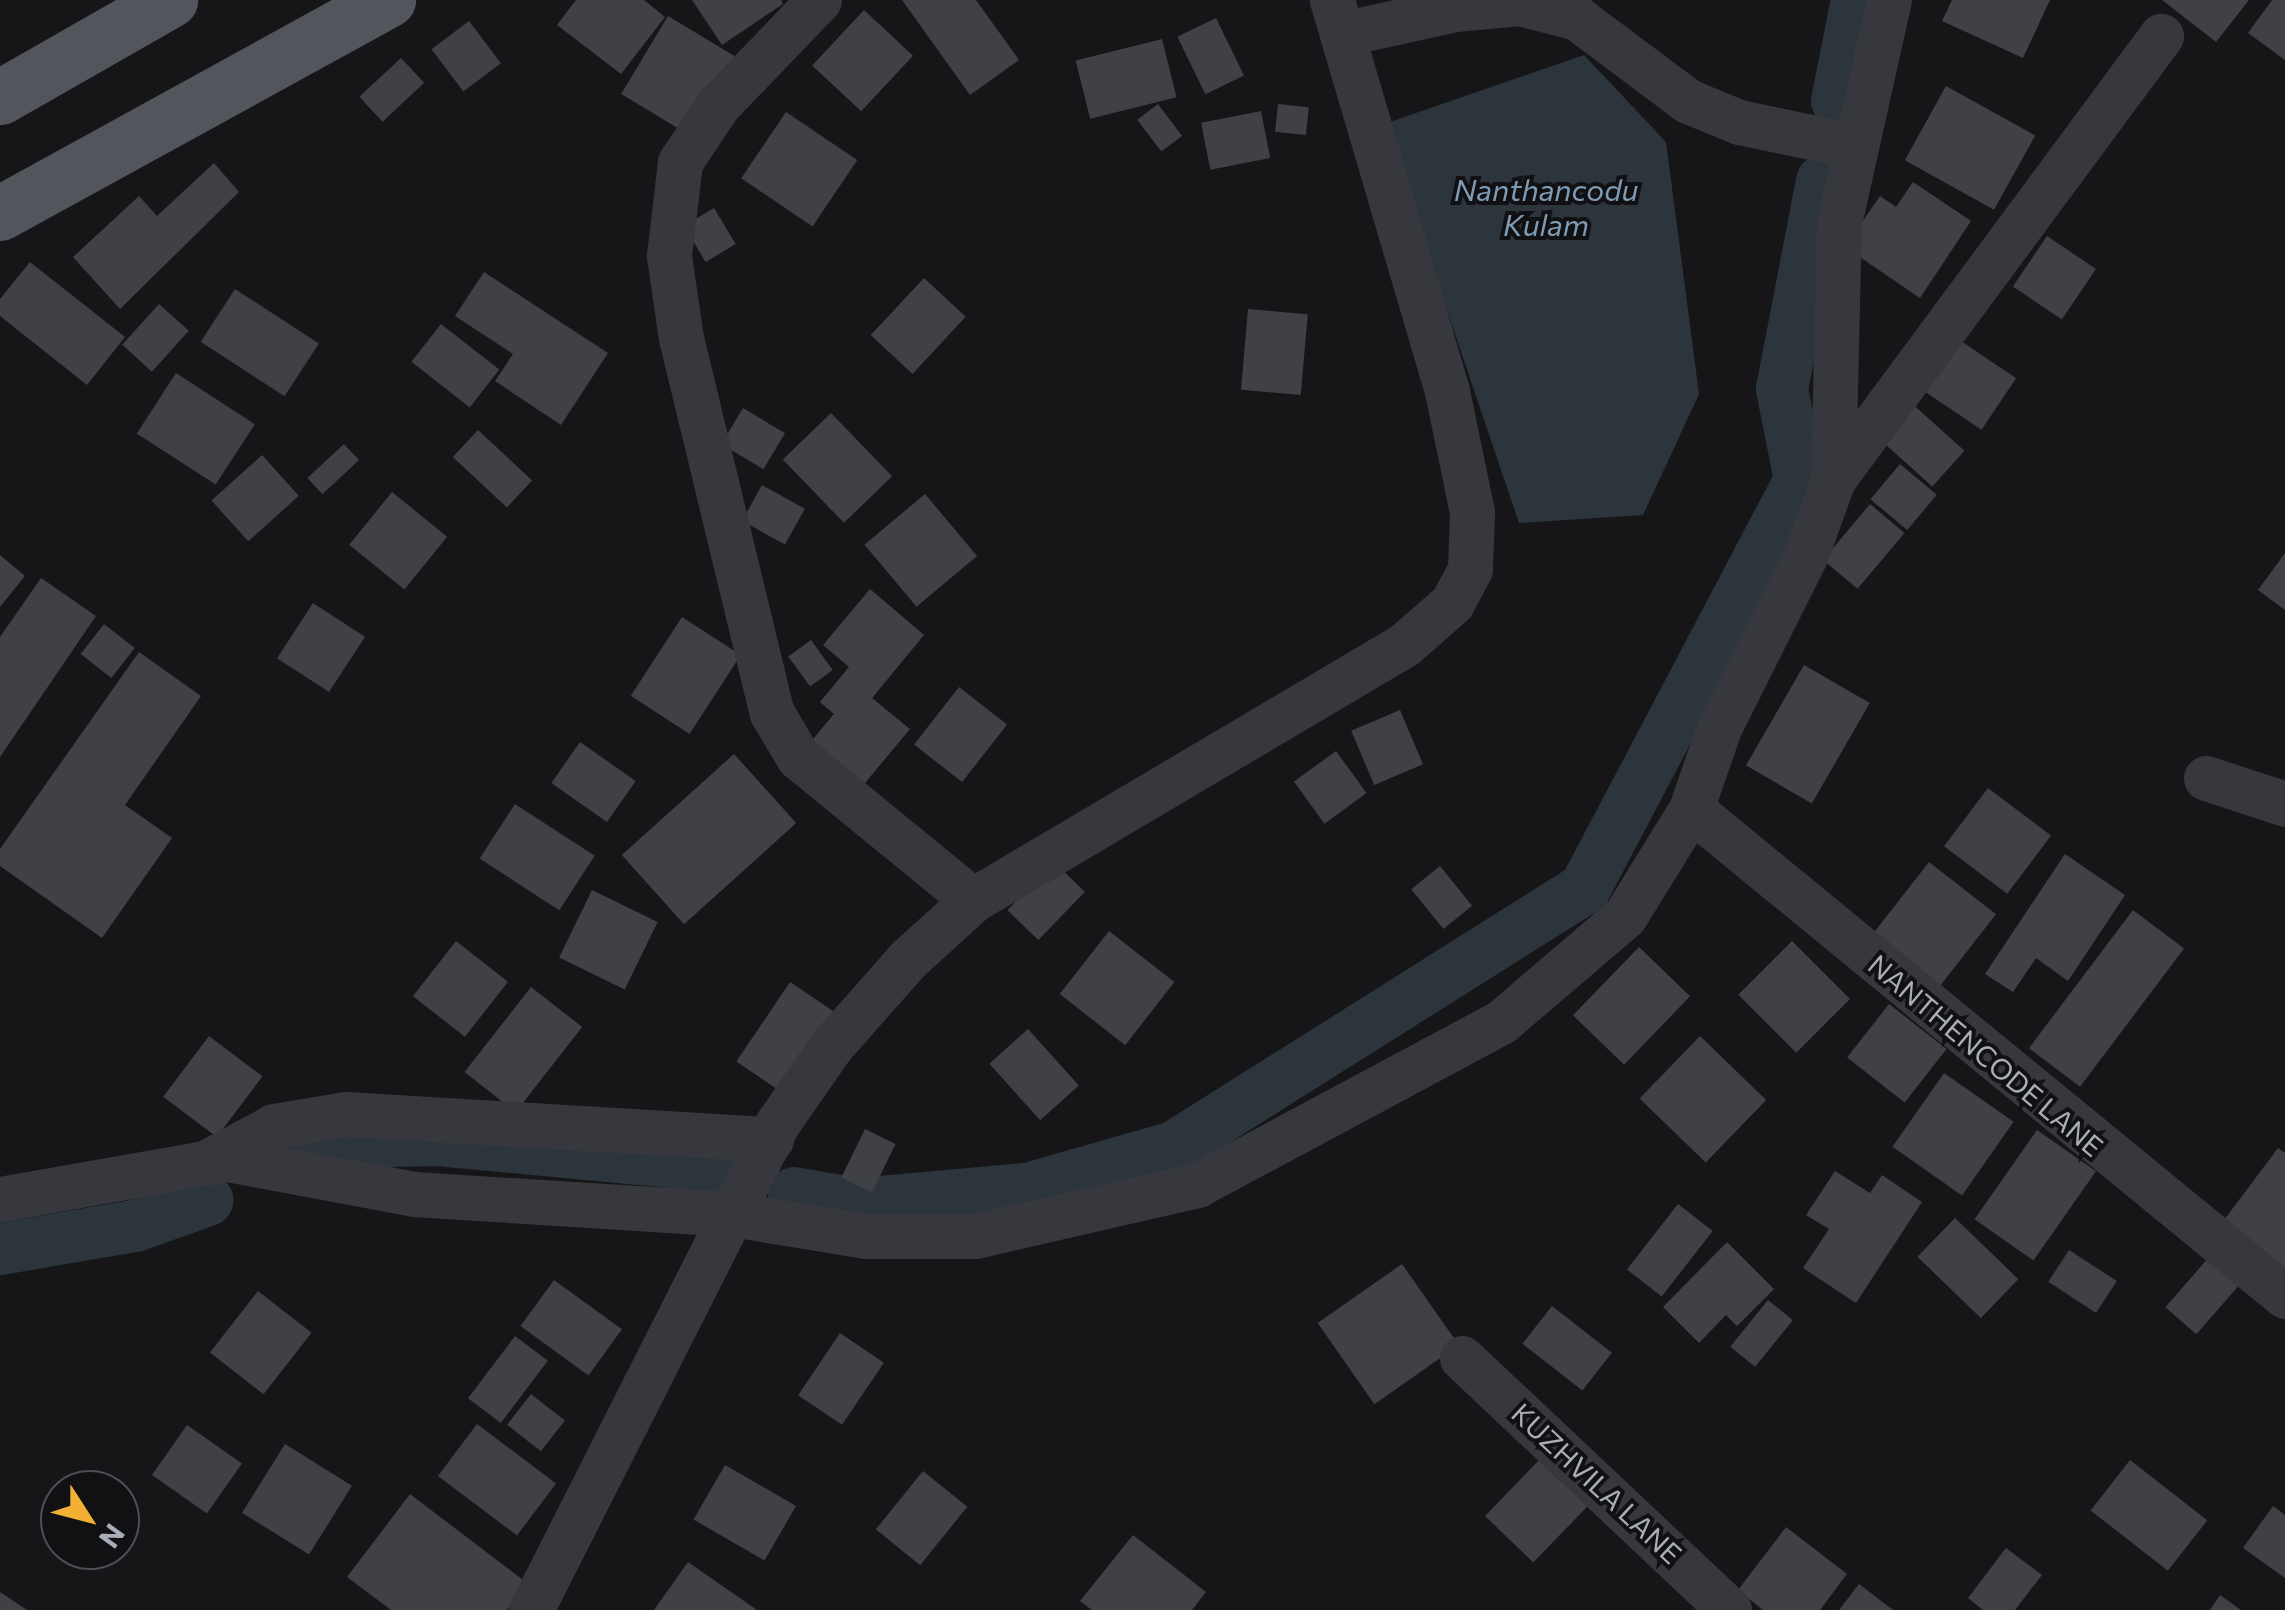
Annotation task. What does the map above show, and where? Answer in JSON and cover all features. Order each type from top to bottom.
[{"type":"main road","points":[[0,98],[170,0]]},
{"type":"main road","points":[[0,213],[388,0]]},
{"type":"street","points":[[820,0],[718,105],[680,162],[669,256],[681,338],[772,713],[798,758],[973,900]]},
{"type":"street","points":[[1833,480],[1839,223],[1888,0]]},
{"type":"street","points":[[531,1610],[771,1139],[832,1045],[973,900],[1404,645],[1452,603],[1470,568],[1472,512],[1447,391],[1339,16],[1520,3],[1576,18],[1688,101],[1739,122],[1854,146]]},
{"type":"street","points":[[0,1200],[227,1159],[414,1194],[732,1214],[866,1236],[975,1236],[1197,1185],[1501,1022],[1625,916],[1691,809],[1719,728],[1806,554],[1833,480],[2162,36]]},
{"type":"street","points":[[2206,778],[2285,804]]},
{"type":"street","name":"NANTHENCODE LANE","points":[[1691,809],[2285,1296]]},
{"type":"street","points":[[205,1163],[274,1126],[346,1114],[771,1139]]},
{"type":"street","name":"KUZHVILA LANE","points":[[1462,1358],[1729,1610]]},
{"type":"water","name":"Nanthancodu Kulam","points":[[1584,55],[1666,142],[1699,394],[1643,515],[1519,523],[1384,124]]},
{"type":"building","points":[[576,0],[644,0],[665,17],[621,74],[557,25]]},
{"type":"building","points":[[692,0],[781,0],[783,4],[722,45]]},
{"type":"building","points":[[902,0],[976,0],[1019,60],[970,95]]},
{"type":"building","points":[[1952,0],[2050,0],[2023,58],[1942,21]]},
{"type":"building","points":[[2162,0],[2249,0],[2216,42]]},
{"type":"building","points":[[2272,0],[2285,0],[2285,60],[2248,33]]},
{"type":"building","points":[[864,10],[913,56],[861,111],[812,66]]},
{"type":"building","points":[[668,16],[735,56],[688,134],[621,94]]},
{"type":"building","points":[[1216,18],[1244,76],[1205,94],[1177,37]]},
{"type":"building","points":[[469,21],[501,63],[463,92],[431,49]]},
{"type":"building","points":[[1162,39],[1177,97],[1090,119],[1076,61]]},
{"type":"building","points":[[401,58],[424,83],[383,122],[359,97]]},
{"type":"building","points":[[1946,86],[2035,135],[1994,210],[1905,160]]},
{"type":"building","points":[[1158,104],[1182,136],[1161,152],[1137,120]]},
{"type":"building","points":[[1278,104],[1309,107],[1306,135],[1275,132]]},
{"type":"building","points":[[1261,111],[1270,158],[1210,170],[1201,123]]},
{"type":"building","points":[[786,112],[857,160],[813,226],[741,178]]},
{"type":"building","points":[[214,163],[239,192],[120,309],[73,257],[139,196],[157,216]]},
{"type":"building","points":[[1913,182],[1971,221],[1920,298],[1845,247],[1880,196],[1896,207]]},
{"type":"building","points":[[714,208],[736,244],[706,262],[684,226]]},
{"type":"building","points":[[2047,236],[2096,269],[2062,320],[2013,287]]},
{"type":"building","points":[[30,262],[125,337],[87,385],[0,316],[0,299]]},
{"type":"building","points":[[484,272],[608,353],[561,425],[495,381],[513,354],[455,316]]},
{"type":"building","points":[[924,278],[966,317],[912,374],[871,335]]},
{"type":"building","points":[[235,289],[319,343],[285,396],[201,342]]},
{"type":"building","points":[[159,304],[189,331],[152,372],[122,345]]},
{"type":"building","points":[[1248,309],[1308,314],[1301,395],[1241,390]]},
{"type":"building","points":[[441,324],[499,370],[470,407],[411,362]]},
{"type":"building","points":[[1949,333],[2016,378],[1981,430],[1914,384]]},
{"type":"building","points":[[176,373],[255,424],[216,485],[137,433]]},
{"type":"building","points":[[1908,400],[1964,451],[1932,487],[1876,436]]},
{"type":"building","points":[[743,408],[785,433],[763,469],[721,444]]},
{"type":"building","points":[[831,413],[892,476],[844,523],[783,460]]},
{"type":"building","points":[[478,430],[532,480],[507,508],[453,457]]},
{"type":"building","points":[[344,444],[359,460],[322,494],[307,478]]},
{"type":"building","points":[[262,455],[299,496],[248,541],[211,501]]},
{"type":"building","points":[[1900,464],[1937,495],[1907,530],[1870,499]]},
{"type":"building","points":[[762,485],[805,509],[785,545],[742,521]]},
{"type":"building","points":[[392,492],[447,537],[404,590],[349,545]]},
{"type":"building","points":[[925,494],[977,556],[917,607],[864,545]]},
{"type":"building","points":[[1870,504],[1904,533],[1858,589],[1823,560]]},
{"type":"building","points":[[2285,553],[2285,610],[2258,590]]},
{"type":"building","points":[[0,555],[25,576],[0,607]]},
{"type":"building","points":[[41,578],[96,616],[0,757],[0,637]]},
{"type":"building","points":[[870,589],[924,635],[872,698],[910,729],[860,789],[808,745],[834,714],[820,702],[849,667],[823,645]]},
{"type":"building","points":[[313,603],[365,637],[329,692],[277,658]]},
{"type":"building","points":[[682,617],[741,655],[690,734],[631,696]]},
{"type":"building","points":[[104,624],[135,648],[111,678],[81,654]]},
{"type":"building","points":[[811,640],[833,670],[810,686],[788,656]]},
{"type":"building","points":[[139,652],[201,696],[125,805],[172,838],[102,938],[0,866],[0,849]]},
{"type":"building","points":[[1804,665],[1870,703],[1812,803],[1746,765]]},
{"type":"building","points":[[959,687],[1007,725],[962,782],[914,745]]},
{"type":"building","points":[[1400,710],[1423,764],[1374,785],[1351,731]]},
{"type":"building","points":[[580,742],[636,781],[607,822],[551,783]]},
{"type":"building","points":[[1336,751],[1367,793],[1324,824],[1294,782]]},
{"type":"building","points":[[734,754],[796,823],[684,924],[622,855]]},
{"type":"building","points":[[1988,788],[2051,836],[2007,894],[1944,846]]},
{"type":"building","points":[[515,804],[595,856],[559,910],[480,859]]},
{"type":"building","points":[[2065,854],[2125,895],[2068,981],[2036,958],[2013,992],[1985,974]]},
{"type":"building","points":[[1054,862],[1085,892],[1038,940],[1007,910]]},
{"type":"building","points":[[1929,862],[1996,914],[1936,991],[1869,938]]},
{"type":"building","points":[[1440,866],[1472,906],[1443,929],[1411,889]]},
{"type":"building","points":[[592,890],[658,922],[625,989],[559,957]]},
{"type":"building","points":[[2133,910],[2184,949],[2080,1087],[2029,1048]]},
{"type":"building","points":[[1109,931],[1174,982],[1125,1045],[1060,994]]},
{"type":"building","points":[[456,941],[508,982],[465,1037],[413,996]]},
{"type":"building","points":[[1792,941],[1850,999],[1796,1053],[1738,995]]},
{"type":"building","points":[[1639,947],[1690,996],[1624,1065],[1573,1015]]},
{"type":"building","points":[[790,982],[845,1019],[791,1098],[736,1062]]},
{"type":"building","points":[[531,987],[582,1027],[516,1112],[465,1072]]},
{"type":"building","points":[[1889,1004],[1947,1049],[1905,1103],[1847,1058]]},
{"type":"building","points":[[1028,1029],[1079,1085],[1040,1120],[989,1064]]},
{"type":"building","points":[[209,1036],[263,1076],[217,1137],[163,1097]]},
{"type":"building","points":[[1700,1036],[1766,1100],[1706,1162],[1640,1099]]},
{"type":"building","points":[[1944,1073],[2014,1122],[1962,1195],[1892,1147]]},
{"type":"building","points":[[865,1129],[896,1144],[872,1192],[841,1178]]},
{"type":"building","points":[[2037,1130],[2096,1171],[2033,1261],[1974,1219]]},
{"type":"building","points":[[2278,1148],[2285,1153],[2285,1273],[2215,1232]]},
{"type":"building","points":[[1835,1171],[1870,1193],[1882,1175],[1922,1202],[1856,1303],[1803,1268],[1829,1229],[1806,1215]]},
{"type":"building","points":[[1678,1204],[1713,1231],[1662,1296],[1627,1269]]},
{"type":"building","points":[[1955,1218],[2018,1279],[1981,1318],[1917,1257]]},
{"type":"building","points":[[1727,1242],[1774,1289],[1737,1326],[1726,1315],[1699,1343],[1663,1307]]},
{"type":"building","points":[[2069,1250],[2117,1281],[2096,1313],[2048,1282]]},
{"type":"building","points":[[2210,1256],[2241,1283],[2196,1334],[2165,1307]]},
{"type":"building","points":[[1402,1264],[1459,1345],[1374,1404],[1318,1323]]},
{"type":"building","points":[[554,1280],[622,1329],[588,1375],[520,1326]]},
{"type":"building","points":[[258,1291],[312,1333],[264,1394],[210,1352]]},
{"type":"building","points":[[1768,1300],[1793,1320],[1755,1367],[1730,1347]]},
{"type":"building","points":[[1552,1306],[1612,1353],[1582,1391],[1522,1344]]},
{"type":"building","points":[[840,1333],[884,1363],[842,1425],[798,1395]]},
{"type":"building","points":[[515,1336],[548,1361],[501,1423],[468,1398]]},
{"type":"building","points":[[531,1394],[565,1420],[541,1451],[507,1425]]},
{"type":"building","points":[[477,1424],[556,1484],[517,1535],[438,1476]]},
{"type":"building","points":[[187,1425],[242,1463],[207,1513],[152,1475]]},
{"type":"building","points":[[285,1444],[352,1486],[309,1555],[242,1513]]},
{"type":"building","points":[[1542,1457],[1590,1504],[1533,1563],[1485,1516]]},
{"type":"building","points":[[2130,1460],[2207,1520],[2168,1571],[2091,1510]]},
{"type":"building","points":[[725,1465],[796,1506],[765,1561],[694,1520]]},
{"type":"building","points":[[923,1471],[967,1507],[920,1565],[876,1529]]},
{"type":"building","points":[[410,1494],[527,1583],[507,1610],[391,1610],[347,1577]]},
{"type":"building","points":[[2273,1506],[2285,1515],[2285,1578],[2243,1548]]},
{"type":"building","points":[[1786,1527],[1847,1574],[1820,1610],[1763,1610],[1738,1590]]},
{"type":"building","points":[[1133,1535],[1206,1592],[1192,1610],[1092,1610],[1080,1601]]},
{"type":"building","points":[[2006,1548],[2042,1575],[2015,1610],[1983,1610],[1968,1598]]},
{"type":"building","points":[[688,1562],[757,1610],[654,1610]]},
{"type":"building","points":[[1859,1584],[1893,1610],[1839,1610]]},
{"type":"building","points":[[0,1592],[27,1610],[0,1610]]},
{"type":"building","points":[[2220,1595],[2241,1610],[2210,1610]]},
{"type":"waterway","points":[[1837,101],[1857,0]]},
{"type":"waterway","points":[[794,1193],[858,1204],[1027,1189],[1174,1147],[1585,888],[1800,480],[1782,389],[1822,181]]},
{"type":"waterway","points":[[293,1143],[438,1140],[712,1166]]},
{"type":"waterway","points":[[0,1249],[135,1226],[208,1200]]}]
